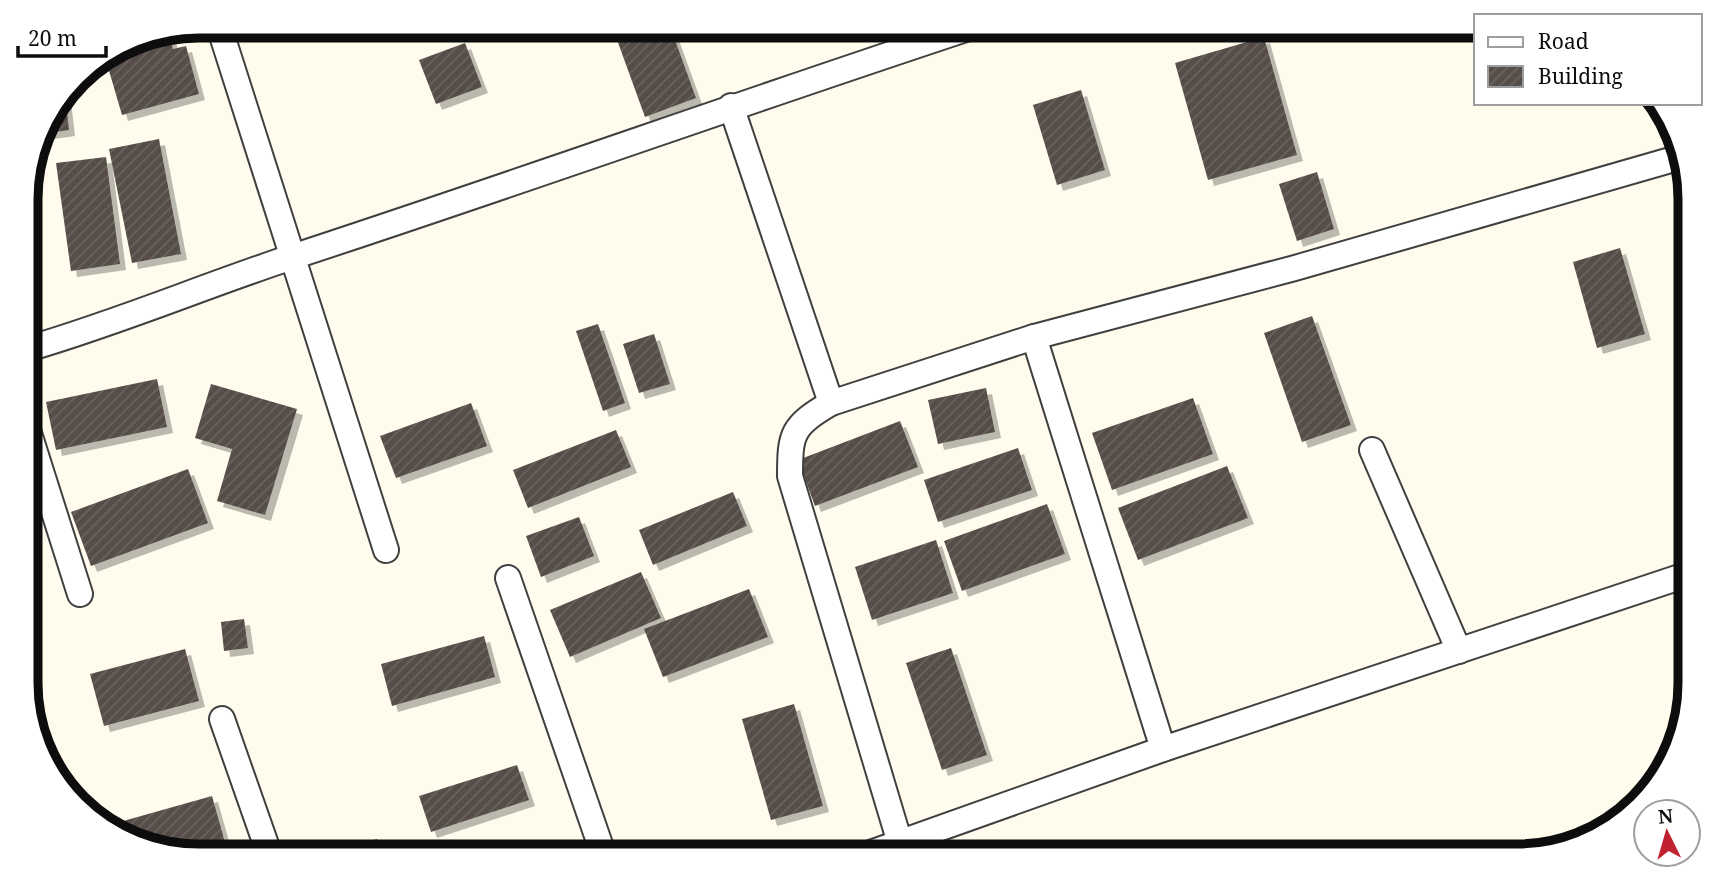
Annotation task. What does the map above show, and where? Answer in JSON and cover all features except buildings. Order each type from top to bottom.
[{"type":"street","points":[[223,39],[386,550]]},
{"type":"street","points":[[39,345],[291,257],[406,222],[731,106],[935,39]]},
{"type":"street","points":[[731,106],[831,403]]},
{"type":"street","points":[[1672,160],[1296,268],[1034,337],[831,403],[804,419],[790,442],[790,477],[900,843],[1163,749],[1678,579]]},
{"type":"street","points":[[1034,337],[1163,749]]},
{"type":"street","points":[[1372,450],[1460,651]]},
{"type":"street","points":[[38,463],[80,594]]},
{"type":"street","points":[[508,578],[600,844]]},
{"type":"street","points":[[222,719],[266,844]]}]
